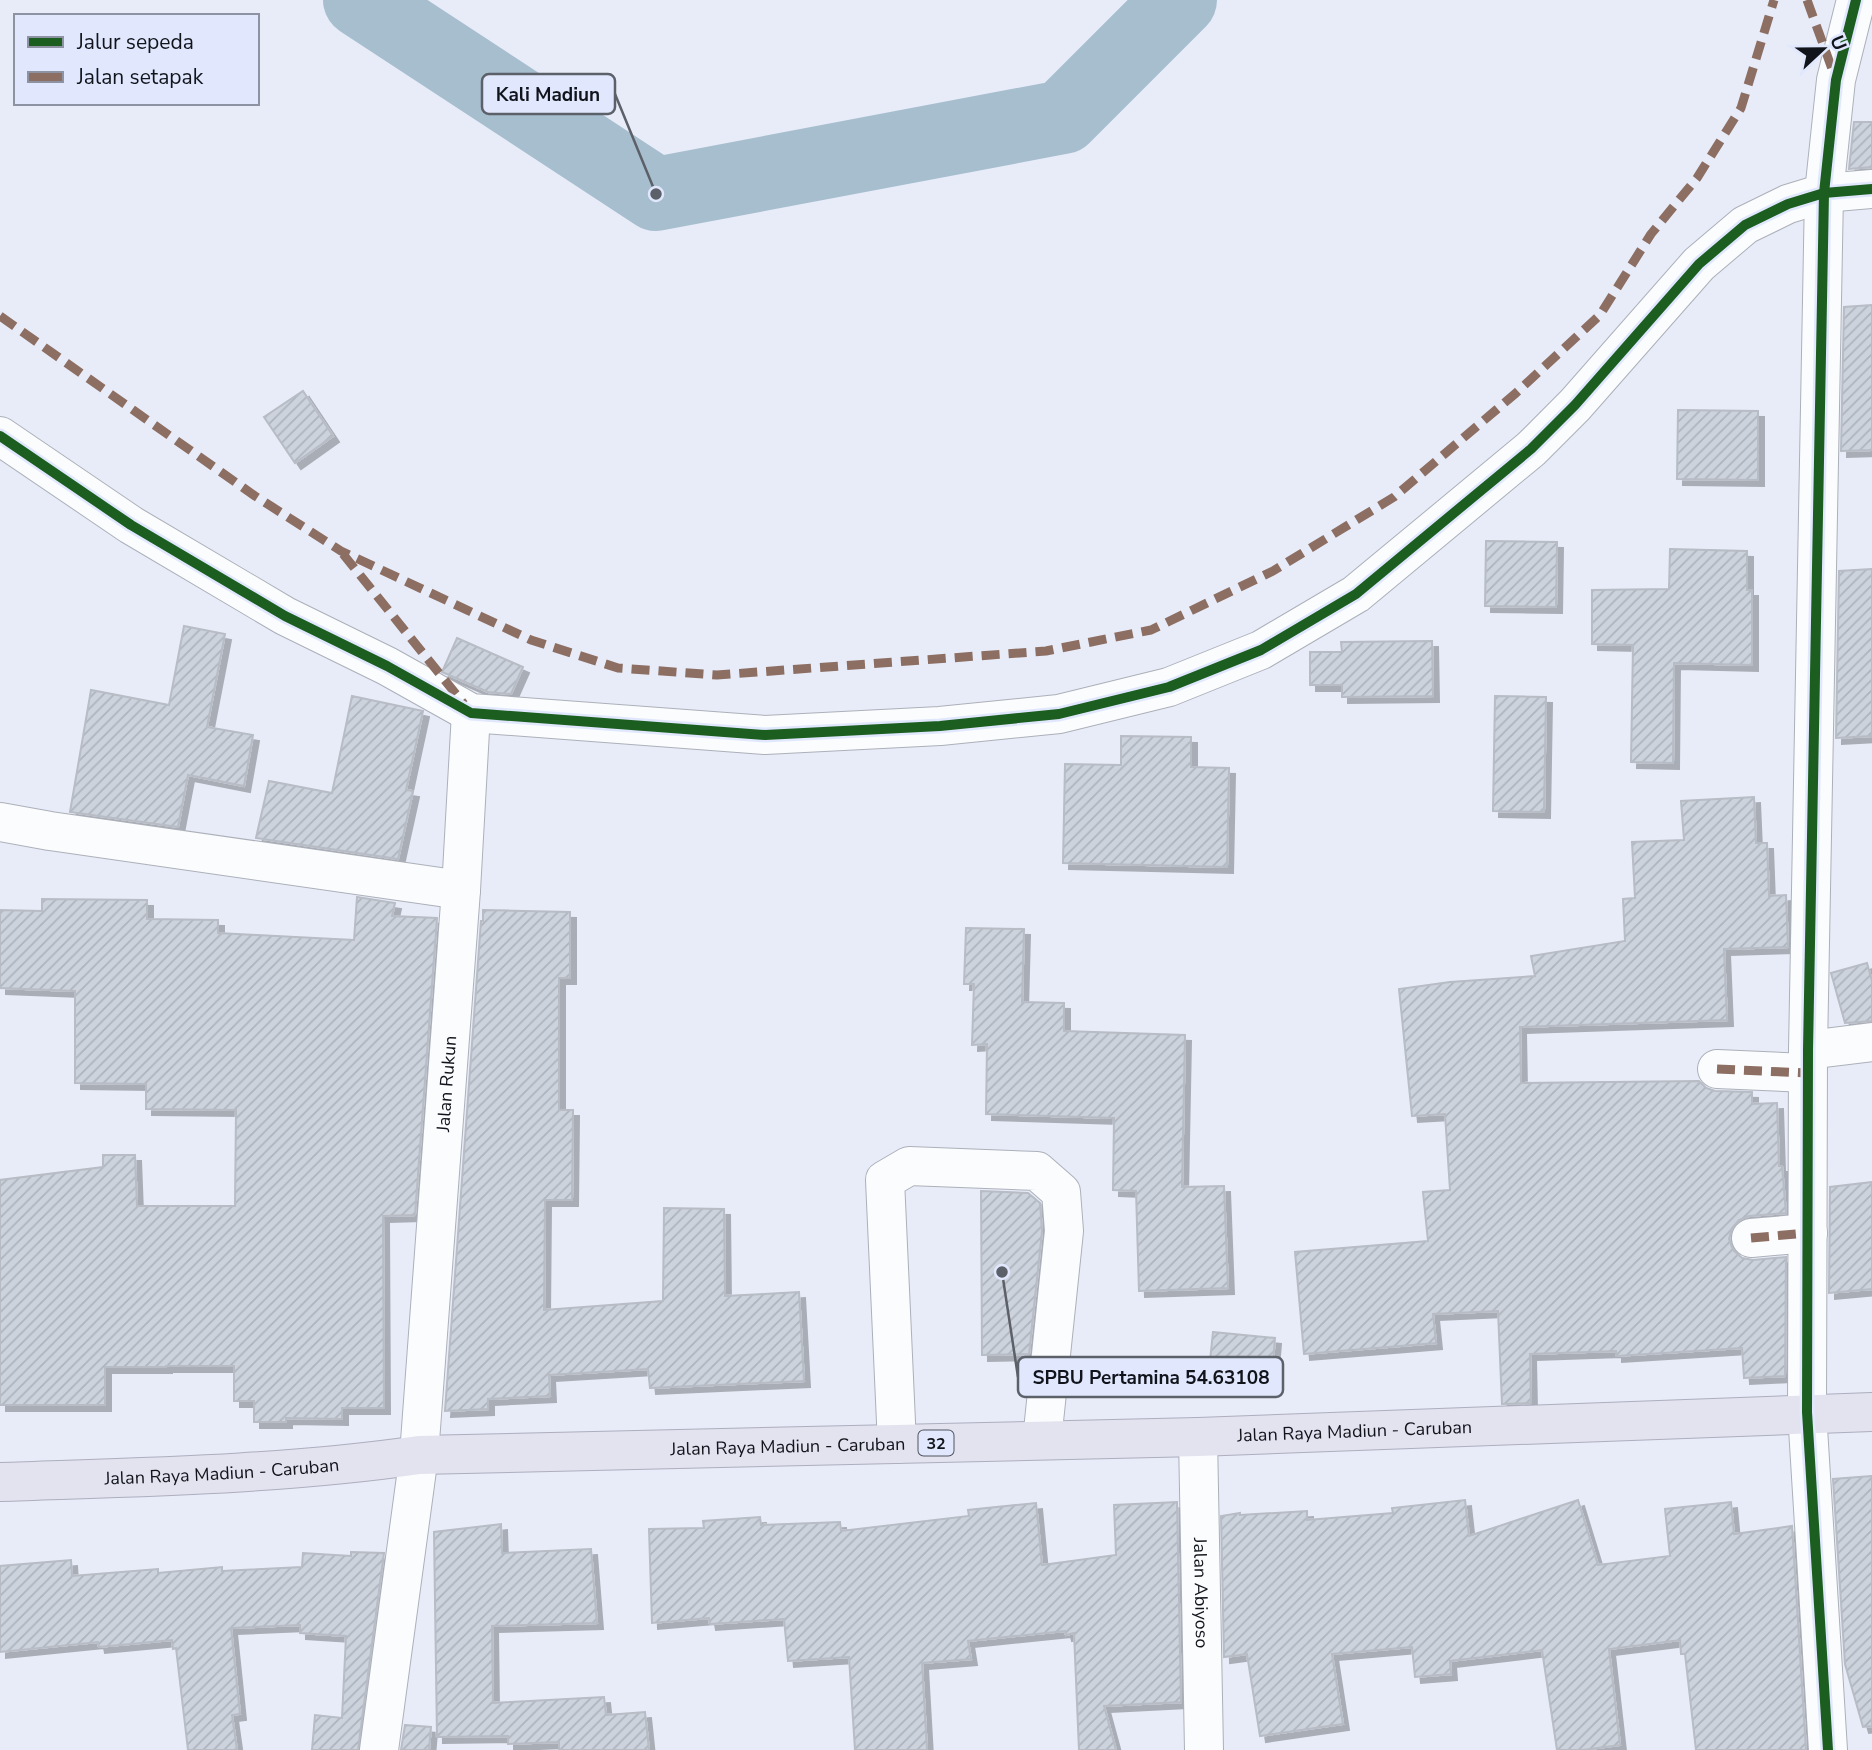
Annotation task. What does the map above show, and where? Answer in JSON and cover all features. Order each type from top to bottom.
[{"type":"highway","name":"Jalan Raya Madiun - Caruban","points":[[0,1482],[354,1464],[419,1455],[1198,1437],[1807,1412],[1872,1412]]},
{"type":"street","points":[[1828,1750],[1807,1412],[1807,1062],[1824,193],[1836,80],[1856,0]]},
{"type":"street","points":[[0,436],[131,524],[285,616],[387,666],[471,713],[765,735],[940,726],[1059,714],[1169,687],[1261,650],[1356,594],[1531,450],[1699,264],[1745,225],[1788,204],[1824,193],[1872,189]]},
{"type":"street","name":"Jalan Rukun","points":[[379,1750],[419,1455],[461,890],[471,713]]},
{"type":"street","points":[[0,822],[461,890]]},
{"type":"street","points":[[1717,1069],[1807,1062],[1872,1042]]},
{"type":"street","points":[[897,1444],[885,1180],[909,1166],[1037,1171],[1061,1192],[1064,1231],[1042,1440]]},
{"type":"street","points":[[1751,1238],[1808,1233]]},
{"type":"street","name":"Jalan Abiyoso","points":[[1198,1437],[1204,1750]]},
{"type":"building","points":[[1854,122],[1872,122],[1872,167],[1849,169]]},
{"type":"building","points":[[1872,305],[1872,450],[1841,451],[1844,307]]},
{"type":"building","points":[[303,391],[333,436],[295,463],[264,417]]},
{"type":"building","points":[[1678,410],[1758,411],[1758,480],[1677,479]]},
{"type":"building","points":[[1486,541],[1557,542],[1556,607],[1485,606]]},
{"type":"building","points":[[1670,549],[1747,551],[1747,590],[1752,590],[1752,665],[1674,663],[1673,763],[1631,762],[1633,645],[1592,644],[1592,590],[1669,589]]},
{"type":"building","points":[[1872,569],[1872,736],[1836,738],[1839,571]]},
{"type":"building","points":[[184,626],[225,634],[207,727],[253,735],[244,786],[188,775],[178,827],[70,812],[91,690],[169,705]]},
{"type":"building","points":[[457,638],[523,667],[511,694],[488,692],[442,672]]},
{"type":"building","points":[[1432,641],[1433,696],[1342,697],[1342,685],[1310,685],[1310,652],[1342,652],[1341,642]]},
{"type":"building","points":[[352,696],[423,711],[406,790],[413,791],[398,859],[256,838],[269,781],[332,793]]},
{"type":"building","points":[[1495,696],[1546,697],[1544,812],[1493,811]]},
{"type":"building","points":[[1121,736],[1191,737],[1191,767],[1229,768],[1227,867],[1063,863],[1065,764],[1121,765]]},
{"type":"building","points":[[1754,797],[1756,843],[1767,843],[1769,896],[1786,895],[1788,947],[1724,949],[1727,1020],[1520,1027],[1521,1083],[1699,1081],[1706,1088],[1715,1091],[1752,1092],[1752,1104],[1777,1103],[1779,1166],[1782,1166],[1786,1213],[1749,1216],[1739,1220],[1732,1228],[1729,1239],[1733,1250],[1742,1258],[1753,1260],[1786,1257],[1785,1376],[1744,1378],[1742,1348],[1616,1356],[1616,1351],[1530,1354],[1531,1403],[1502,1404],[1498,1311],[1433,1314],[1436,1343],[1304,1354],[1295,1252],[1428,1241],[1423,1192],[1450,1190],[1445,1114],[1412,1116],[1399,989],[1450,982],[1535,976],[1531,956],[1625,941],[1623,899],[1635,898],[1632,842],[1684,840],[1681,801]]},
{"type":"building","points":[[357,897],[395,903],[392,916],[437,918],[415,1215],[383,1216],[384,1408],[342,1408],[342,1419],[286,1418],[286,1422],[254,1422],[254,1401],[234,1401],[234,1366],[105,1367],[105,1405],[0,1405],[0,1180],[103,1167],[103,1155],[135,1155],[137,1206],[235,1206],[236,1110],[146,1109],[146,1084],[75,1083],[75,991],[0,988],[0,910],[42,911],[42,899],[147,900],[147,919],[218,920],[218,933],[354,940]]},
{"type":"building","points":[[483,910],[570,912],[570,978],[559,978],[559,1110],[573,1110],[572,1200],[545,1200],[544,1310],[663,1301],[664,1208],[724,1209],[725,1296],[799,1292],[804,1381],[650,1388],[648,1369],[549,1375],[550,1396],[488,1399],[488,1409],[445,1411]]},
{"type":"building","points":[[966,928],[1024,929],[1022,1002],[1064,1003],[1064,1031],[1185,1035],[1182,1187],[1224,1186],[1228,1288],[1139,1291],[1136,1191],[1113,1190],[1114,1118],[986,1114],[987,1044],[972,1045],[974,984],[964,984]]},
{"type":"building","points":[[1867,963],[1872,981],[1872,1021],[1845,1023],[1831,973]]},
{"type":"building","points":[[1872,1182],[1872,1289],[1829,1293],[1830,1187]]},
{"type":"building","points":[[981,1191],[1028,1193],[1040,1203],[1042,1231],[1029,1354],[982,1355]]},
{"type":"building","points":[[1213,1332],[1275,1338],[1271,1386],[1208,1380]]},
{"type":"building","points":[[1872,1476],[1872,1726],[1863,1727],[1845,1664],[1833,1479]]},
{"type":"building","points":[[1465,1500],[1469,1536],[1578,1500],[1598,1565],[1670,1556],[1665,1509],[1731,1502],[1734,1534],[1792,1526],[1806,1750],[1696,1750],[1685,1654],[1681,1654],[1680,1640],[1609,1649],[1620,1745],[1557,1750],[1542,1650],[1450,1661],[1451,1674],[1415,1677],[1412,1647],[1332,1654],[1343,1724],[1260,1736],[1247,1654],[1224,1657],[1221,1516],[1307,1511],[1307,1520],[1393,1513],[1392,1508]]},
{"type":"building","points":[[1177,1502],[1181,1702],[1104,1706],[1116,1750],[1079,1750],[1074,1633],[1066,1635],[1065,1631],[968,1641],[971,1659],[922,1663],[927,1750],[855,1750],[849,1657],[788,1661],[784,1619],[710,1624],[709,1618],[652,1623],[649,1529],[704,1528],[703,1521],[760,1517],[761,1525],[840,1522],[841,1531],[969,1516],[968,1510],[1036,1503],[1042,1565],[1116,1555],[1114,1505]]},
{"type":"building","points":[[501,1524],[502,1553],[591,1549],[597,1623],[492,1626],[493,1703],[604,1697],[606,1715],[645,1712],[649,1750],[559,1750],[559,1742],[508,1744],[508,1736],[437,1737],[434,1532]]},
{"type":"building","points":[[351,1552],[384,1553],[358,1750],[312,1750],[315,1715],[342,1718],[346,1636],[300,1633],[300,1625],[231,1628],[240,1714],[232,1715],[237,1750],[188,1750],[176,1648],[173,1649],[172,1640],[99,1647],[98,1642],[0,1652],[0,1566],[71,1560],[72,1576],[158,1569],[158,1573],[222,1567],[222,1571],[302,1567],[303,1553],[351,1556]]},
{"type":"building","points":[[405,1725],[431,1727],[429,1750],[401,1750]]},
{"type":"waterway","points":[[360,0],[656,194],[1063,117],[1180,0]]},
{"type":"marked path","points":[[0,316],[255,496],[341,551],[531,640],[618,668],[717,675],[1046,651],[1151,630],[1273,571],[1394,497],[1516,393],[1600,315],[1651,234],[1697,178],[1741,108],[1774,0]]},
{"type":"marked path","points":[[1807,0],[1835,77]]},
{"type":"marked path","points":[[343,554],[464,704]]},
{"type":"marked path","points":[[1717,1069],[1807,1073]]},
{"type":"marked path","points":[[1751,1238],[1808,1233]]},
{"type":"cycle path","points":[[1828,1750],[1807,1412],[1808,1050],[1824,193],[1836,80],[1856,0]]},
{"type":"cycle path","points":[[0,436],[131,525],[285,616],[387,666],[471,713],[765,735],[940,726],[1059,714],[1169,687],[1261,650],[1356,594],[1531,449],[1575,405],[1699,264],[1745,225],[1788,204],[1824,193],[1872,189]]},
{"type":"place","name":"Kali Madiun","points":[[656,194]]},
{"type":"place","name":"SPBU Pertamina 54.63108","points":[[1002,1272]]}]
